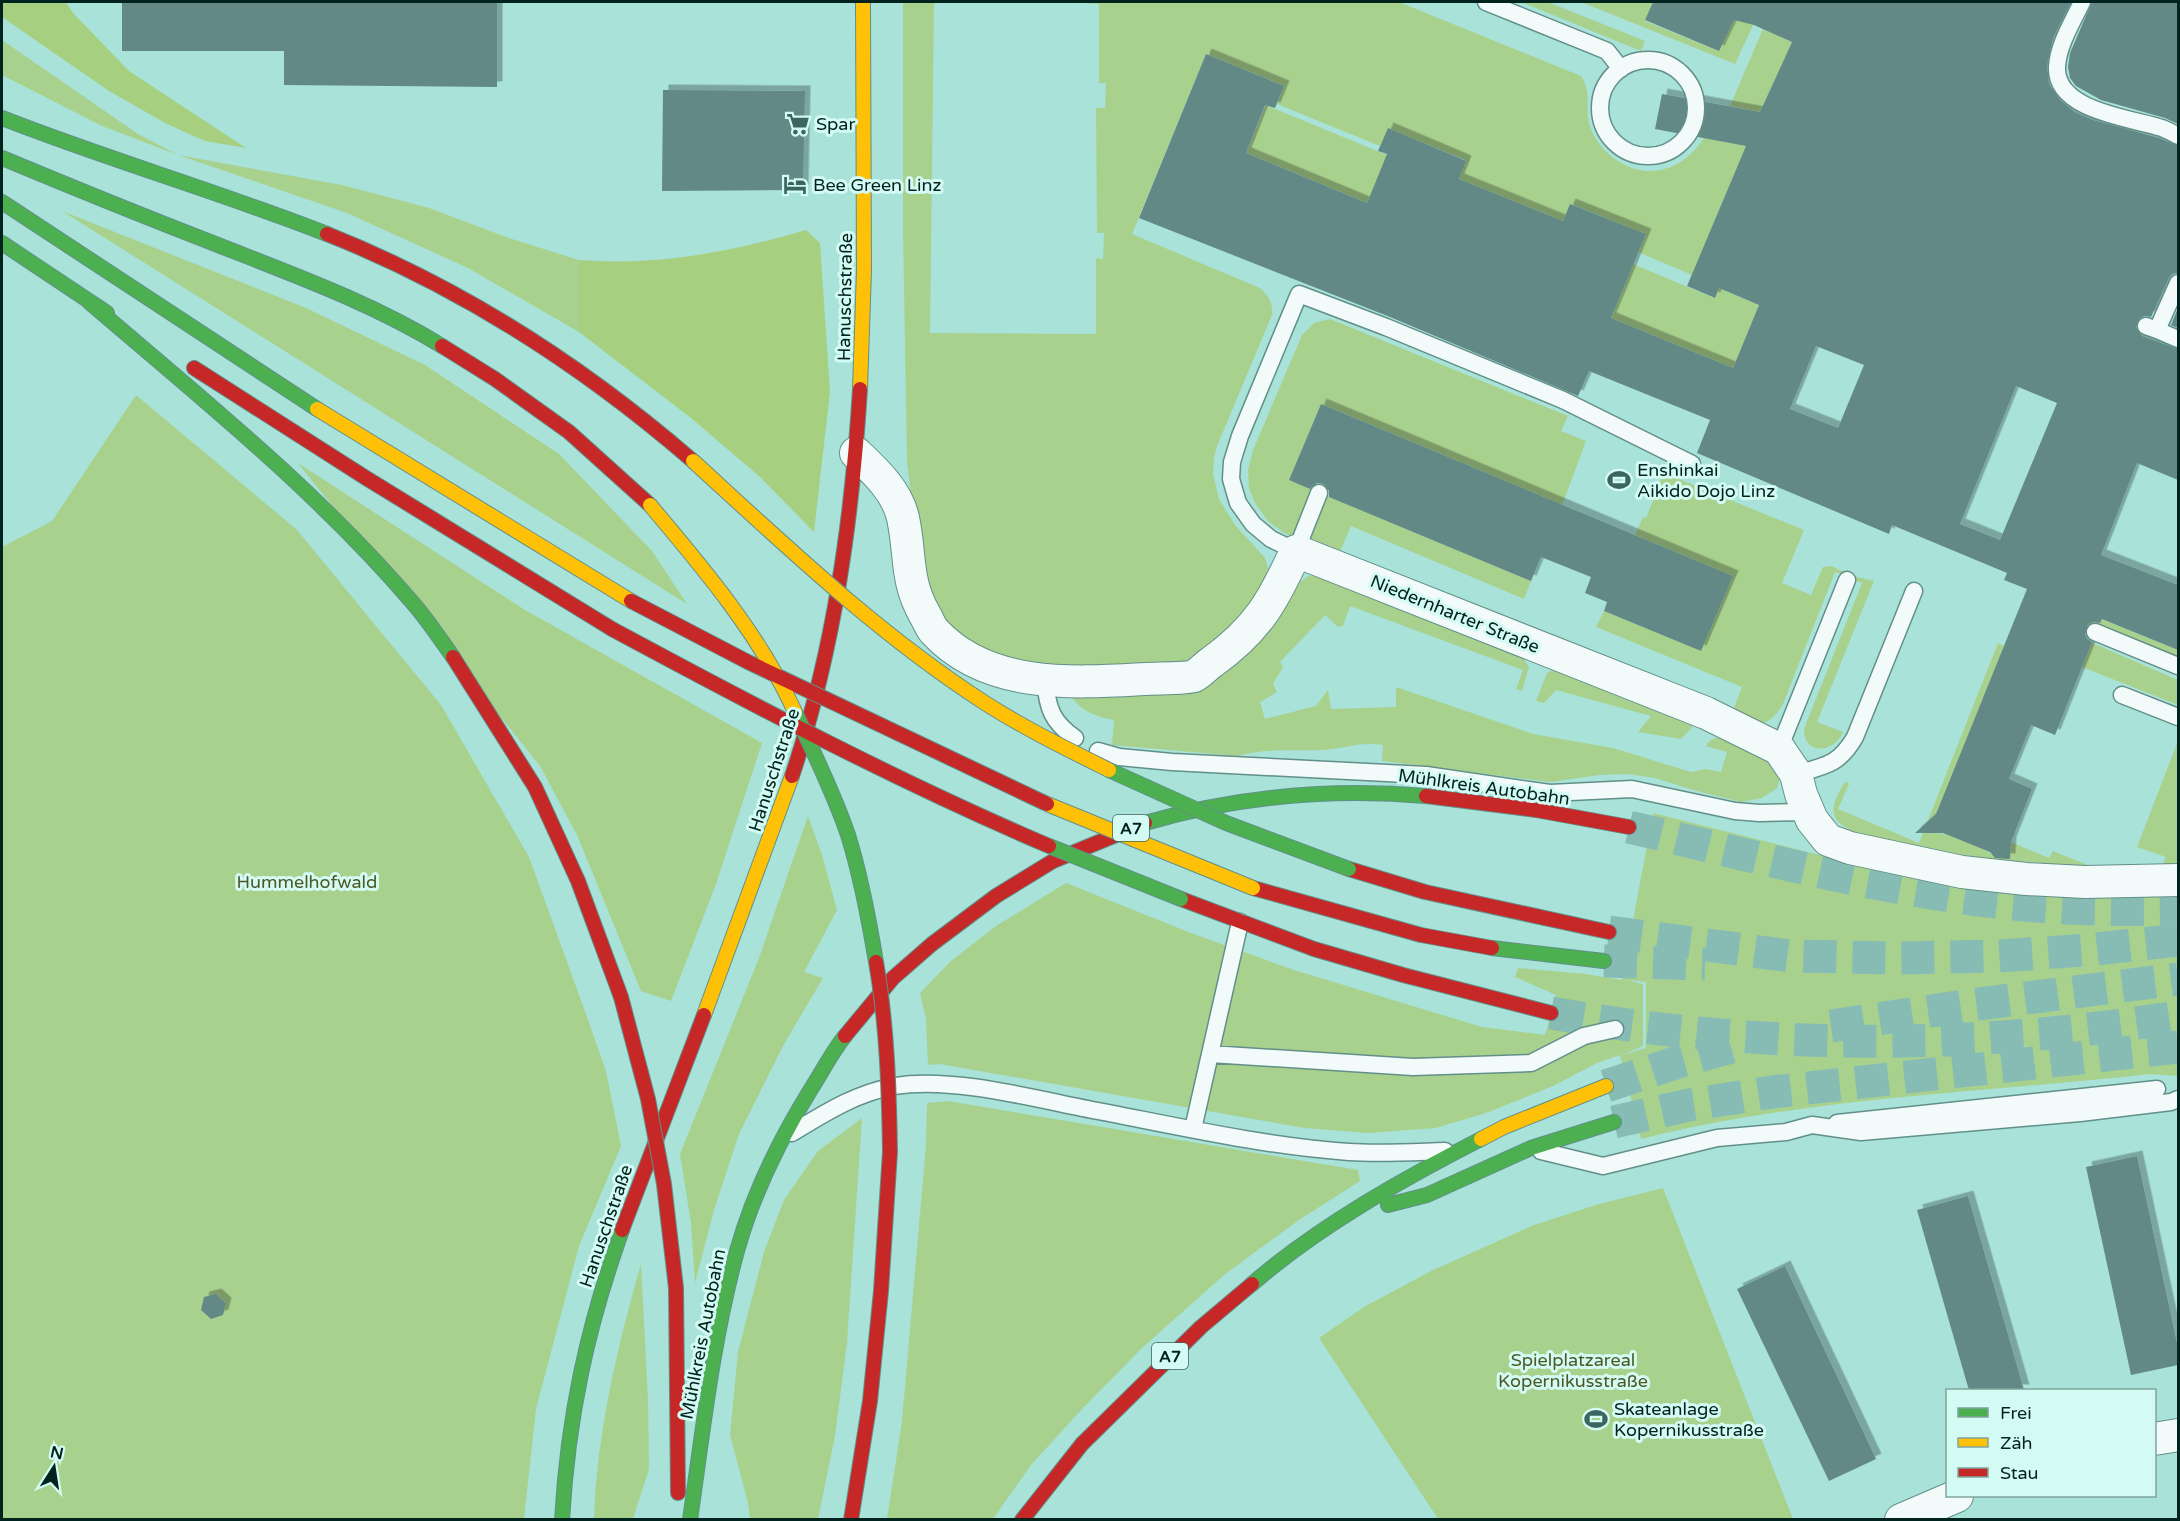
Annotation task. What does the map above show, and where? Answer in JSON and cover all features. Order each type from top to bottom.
[{"type":"main road","name":"Hanuschstraße","points":[[562,1520],[566,1456],[573,1407],[596,1309],[634,1198],[768,846],[812,713],[834,617],[856,453],[864,323],[863,2]]},
{"type":"main road","points":[[2,118],[295,223],[400,266],[474,302],[598,382],[645,419],[844,597],[979,699],[1059,745],[1146,789],[1228,824],[1349,869],[1437,895],[1609,932]]},
{"type":"main road","points":[[2,158],[122,208],[318,284],[411,327],[495,379],[570,432],[650,505],[706,571],[754,639],[788,696],[848,836],[868,916],[884,1007],[889,1067],[890,1152],[870,1401],[851,1520]]},
{"type":"main road","points":[[2,202],[184,324],[317,409],[472,506],[631,601],[748,662],[1038,800],[1253,888],[1421,935],[1517,952],[1604,961]]},
{"type":"main road","points":[[2,243],[89,302],[366,478],[612,629],[752,705],[1042,844],[1181,899],[1314,949],[1402,975],[1551,1013]]},
{"type":"main road","points":[[89,302],[288,473],[362,546],[414,604],[466,675],[535,787],[578,881],[621,997],[650,1110],[664,1184],[676,1288],[679,1520]]},
{"type":"main road","name":"Mühlkreis Autobahn","points":[[690,1520],[713,1367],[730,1280],[750,1210],[781,1139],[842,1039],[893,978],[932,944],[996,897],[1053,861],[1146,822],[1245,800],[1320,792],[1383,792],[1456,798],[1629,827]]},
{"type":"main road","name":"A7","points":[[1022,1520],[1082,1444],[1137,1388],[1201,1327],[1269,1269],[1343,1217],[1459,1150],[1504,1127],[1606,1086]]},
{"type":"main road","points":[[1343,1217],[1427,1195],[1531,1148],[1614,1122]]},
{"type":"street","points":[[856,453],[894,495],[903,517],[908,567],[915,598],[934,630],[963,655],[996,671],[1031,679],[1097,682],[1193,676],[1245,635],[1263,615],[1280,586],[1296,551]]},
{"type":"street","name":"Niedernharter Straße","points":[[1296,551],[1706,713],[1787,761]]},
{"type":"street","points":[[1787,761],[1809,812],[1828,840],[1850,848],[1962,872],[2026,879],[2085,882],[2178,880]]},
{"type":"street","points":[[2156,1439],[2178,1435]]},
{"type":"street","points":[[1900,1520],[1955,1497]]},
{"type":"lane","points":[[1486,2],[1607,51],[1621,69]]},
{"type":"lane","points":[[2082,2],[2059,60],[2058,81],[2065,91],[2076,100],[2120,118],[2161,128],[2178,136]]},
{"type":"lane","points":[[1635,62],[1659,62],[1674,68],[1686,78],[1693,90],[1696,106],[1692,128],[1680,145],[1668,152],[1653,156],[1639,156],[1621,148],[1610,138],[1602,123],[1600,107],[1602,94],[1608,82],[1621,69],[1635,62]]},
{"type":"lane","points":[[2178,283],[2152,328],[2178,339]]},
{"type":"lane","points":[[1319,493],[1296,551],[1271,539],[1253,524],[1238,503],[1231,479],[1232,462],[1240,436],[1299,294],[1386,327],[1574,405],[1692,464]]},
{"type":"lane","points":[[1847,580],[1787,761],[1830,765],[1848,750],[1855,738],[1914,591]]},
{"type":"lane","points":[[2095,632],[2178,666]]},
{"type":"lane","points":[[1045,679],[1050,711],[1058,725],[1097,751],[1119,757],[1172,762],[1426,775],[1550,793],[1632,789],[1735,811],[1809,812]]},
{"type":"lane","points":[[2122,695],[2178,717]]},
{"type":"lane","points":[[1193,1129],[1240,921]]},
{"type":"lane","points":[[1210,1054],[1413,1067],[1531,1063],[1584,1036],[1615,1029]]},
{"type":"lane","points":[[781,1139],[848,1101],[878,1090],[915,1084],[981,1089],[1260,1141],[1352,1152],[1459,1150]]},
{"type":"lane","points":[[1531,1148],[1603,1166],[1717,1138],[1785,1132],[1812,1125],[2157,1089]]},
{"type":"lane","points":[[1812,1125],[1861,1132],[1916,1129],[2080,1113],[2178,1100]]},
{"type":"green space","points":[[2,2],[66,2],[73,13],[129,71],[246,148],[205,141],[167,124],[109,91],[2,17]]},
{"type":"green space","points":[[903,2],[934,2],[930,333],[1096,334],[1096,258],[1103,259],[1104,233],[1097,233],[1096,108],[1105,108],[1106,83],[1099,83],[1099,4],[1083,2],[1399,2],[1581,76],[1587,89],[1588,119],[1595,137],[1609,155],[1630,167],[1653,171],[1676,165],[1687,158],[1704,138],[1746,146],[1692,275],[1638,252],[1645,234],[1571,204],[1563,221],[1459,179],[1466,160],[1388,129],[1380,146],[1277,104],[1284,86],[1206,54],[1132,234],[1260,288],[1271,303],[1272,315],[1217,446],[1213,474],[1219,499],[1235,525],[1265,558],[1268,568],[1266,583],[1239,621],[1207,648],[1179,665],[1030,668],[974,648],[940,617],[921,574],[907,462],[903,229]]},
{"type":"green space","points":[[1521,2],[1548,2],[1645,41],[1641,51]]},
{"type":"green space","points":[[1581,2],[1653,2],[1645,21],[1719,51],[1734,18],[1753,25],[1735,64]]},
{"type":"green space","points":[[1763,29],[1792,42],[1760,112],[1730,106]]},
{"type":"green space","points":[[2,40],[138,134],[178,155],[102,126],[2,75]]},
{"type":"green space","points":[[1266,105],[1387,155],[1367,203],[1246,153]]},
{"type":"green space","points":[[178,155],[342,185],[429,208],[506,237],[579,260],[579,332],[468,268],[347,213]]},
{"type":"green space","points":[[62,211],[306,308],[425,365],[559,454],[652,551],[687,604]]},
{"type":"green space","points":[[806,230],[820,243],[830,392],[814,532],[759,476],[691,418],[579,332],[579,260],[637,261],[694,256],[750,245]]},
{"type":"green space","points":[[1633,264],[1714,298],[1719,288],[1759,305],[1733,368],[1611,318]]},
{"type":"green space","points":[[1330,319],[1568,416],[1561,431],[1586,441],[1562,505],[1321,404],[1289,480],[1531,581],[1524,599],[1351,526],[1339,554],[1284,533],[1268,521],[1256,505],[1249,489],[1248,470],[1253,450],[1302,335],[1314,323]]},
{"type":"green space","name":"Hummelhofwald","points":[[136,395],[297,530],[441,705],[529,857],[606,1071],[621,1146],[579,1246],[536,1409],[524,1519],[2,1520],[2,547],[52,521]]},
{"type":"green space","points":[[298,463],[525,610],[762,743],[716,884],[671,1001],[641,991],[577,835],[540,766]]},
{"type":"green space","points":[[1664,473],[1804,530],[1782,583],[1811,595],[1823,567],[1831,566],[1853,576],[1874,581],[1817,722],[1843,732],[1833,744],[1820,748],[1808,744],[1804,729],[1862,583],[1835,572],[1783,704],[1772,718],[1760,723],[1731,716],[1742,687],[1596,627],[1604,611],[1701,651],[1732,576],[1635,535],[1643,517],[1646,518]]},
{"type":"green space","points":[[1317,575],[1521,655],[1529,667],[1522,691],[1516,689],[1523,670],[1350,606],[1343,626],[1338,627],[1325,615],[1280,662],[1283,667],[1273,684],[1277,692],[1260,702],[1265,719],[1316,706],[1328,690],[1331,709],[1396,707],[1396,687],[1533,734],[1613,748],[1691,772],[1706,769],[1721,772],[1727,752],[1706,746],[1714,739],[1725,739],[1768,758],[1780,777],[1777,788],[1762,798],[1741,802],[1655,778],[1628,774],[1599,775],[1551,782],[1382,761],[1383,745],[1374,744],[1322,750],[1268,751],[1237,756],[1112,745],[1114,720],[1087,711],[1077,704],[1067,692],[1163,692],[1298,583],[1309,576]]},
{"type":"green space","points":[[2070,606],[2178,650],[2178,661],[2066,616]]},
{"type":"green space","points":[[2090,642],[2178,680],[2178,705],[2082,667]]},
{"type":"green space","points":[[1998,643],[2004,646],[1936,814],[1929,820],[1930,828],[1934,833],[1949,835],[1976,845],[1996,858],[2004,858],[2011,842],[2049,858],[2053,851],[2090,866],[1996,859],[1912,847],[1876,839],[1849,829],[1835,817],[1836,800],[1844,783],[1848,782],[1838,809],[1919,843]]},
{"type":"green space","points":[[1552,670],[1693,726],[1681,739],[1638,732],[1651,716],[1556,690],[1544,703],[1536,701],[1547,673]]},
{"type":"green space","points":[[2178,741],[2178,865],[2162,866],[2166,857],[2137,847]]},
{"type":"green space","points":[[1653,813],[1831,858],[2178,893],[2178,1076],[2151,1074],[1831,1105],[1704,1125],[1641,1139],[1620,1055],[1597,1063],[1553,1086],[1486,1113],[1436,1128],[1368,1133],[1304,1128],[940,1064],[928,1065],[926,1019],[920,993],[951,961],[996,926],[1066,883],[1191,933],[1294,970],[1482,1027],[1545,1035],[1556,995],[1515,977],[1518,968],[1622,980]],"holes":[[[1626,980],[1646,982],[1646,1048],[1622,1055],[1643,1046],[1643,984]]]},
{"type":"green space","points":[[808,816],[822,855],[837,910],[804,972],[823,978],[783,1046],[739,1134],[714,1210],[695,1283],[691,1223],[680,1154],[759,958]]},
{"type":"green space","points":[[948,1101],[1358,1170],[1360,1181],[1299,1220],[1224,1275],[1142,1348],[1031,1465],[993,1519],[887,1519],[902,1421],[926,1145],[927,1103]]},
{"type":"green space","points":[[862,1118],[847,1343],[835,1436],[818,1519],[750,1519],[730,1435],[738,1352],[764,1252],[784,1200],[818,1151]]},
{"type":"green space","name":"Spielplatzareal Kopernikusstraße","points":[[1663,1188],[1793,1519],[1438,1519],[1319,1338],[1364,1307],[1431,1271],[1534,1225],[1599,1204]]},
{"type":"green space","points":[[641,1264],[649,1469],[633,1519],[594,1519],[604,1422],[624,1327]]},
{"type":"building","points":[[122,2],[497,2],[497,87],[284,85],[284,51],[122,51]]},
{"type":"building","points":[[1653,2],[2071,2],[2053,38],[2047,66],[2049,84],[2060,100],[2075,112],[2093,120],[2159,138],[2178,146],[2178,273],[2172,274],[2169,278],[2151,317],[2140,318],[2136,327],[2142,336],[2178,349],[2178,480],[2137,463],[2101,555],[2178,585],[2178,650],[2102,619],[2100,623],[2088,624],[2085,634],[2092,642],[2055,735],[2031,725],[2009,779],[2032,789],[2011,842],[2010,859],[1995,858],[1990,852],[1943,833],[1915,833],[1936,814],[2027,589],[2004,580],[2007,573],[1892,525],[1889,534],[1697,453],[1710,420],[1589,371],[1578,396],[1390,317],[1139,218],[1206,54],[1284,86],[1275,108],[1265,105],[1246,153],[1367,203],[1387,154],[1378,151],[1388,128],[1466,161],[1459,179],[1563,221],[1570,204],[1646,234],[1611,318],[1733,368],[1759,305],[1719,288],[1715,298],[1687,286],[1746,146],[1655,129],[1662,94],[1760,112],[1792,42],[1754,25],[1734,20],[1719,51],[1645,20]],"holes":[[[1816,346],[1864,365],[1838,428],[1790,409]],[[2016,386],[2057,403],[2000,540],[1960,524]]]},
{"type":"building","points":[[2092,2],[2178,2],[2178,124],[2165,118],[2101,100],[2076,86],[2070,78],[2068,67],[2070,53]]},
{"type":"building","points":[[663,90],[805,91],[803,190],[662,191]]},
{"type":"building","points":[[2178,308],[2178,328],[2171,325]]},
{"type":"building","points":[[1321,404],[1733,576],[1701,651],[1604,611],[1607,602],[1585,593],[1591,577],[1541,557],[1531,581],[1329,497],[1329,491],[1323,484],[1317,483],[1310,489],[1289,480]]},
{"type":"building","points":[[2137,1156],[2178,1348],[2178,1365],[2131,1375],[2086,1167]]},
{"type":"building","points":[[1968,1196],[2024,1389],[1969,1389],[1917,1210]]},
{"type":"building","points":[[1785,1266],[1876,1459],[1829,1481],[1737,1289]]},
{"type":"building","points":[[216,1294],[226,1303],[223,1315],[211,1319],[201,1310],[204,1297]]},
{"type":"tunnel","points":[[1629,827],[1820,872],[1917,891],[2055,907],[2178,909]]},
{"type":"tunnel","points":[[1609,932],[1790,956],[1898,958],[1999,956],[2087,950],[2178,940]]},
{"type":"tunnel","points":[[1604,961],[1705,964]]},
{"type":"tunnel","points":[[1831,1026],[1971,1005],[2178,979]]},
{"type":"tunnel","points":[[1551,1013],[1708,1034],[1865,1041],[2022,1036],[2178,1017]]},
{"type":"tunnel","points":[[1606,1086],[1739,1045]]},
{"type":"tunnel","points":[[1614,1122],[1689,1105],[1772,1092],[2178,1047]]},
{"type":"traffic: fast","points":[[2,118],[327,234]]},
{"type":"traffic: fast","points":[[2,158],[332,291],[388,316],[442,346]]},
{"type":"traffic: fast","points":[[2,202],[317,409]]},
{"type":"traffic: fast","points":[[2,243],[107,313]]},
{"type":"traffic: fast","points":[[89,302],[256,446],[337,521],[412,602],[453,657]]},
{"type":"traffic: fast","points":[[795,712],[830,788],[848,835],[861,882],[876,962]]},
{"type":"traffic: fast","points":[[1109,770],[1226,823],[1349,869]]},
{"type":"traffic: fast","points":[[1145,823],[1215,806],[1284,796],[1355,793],[1426,796]]},
{"type":"traffic: fast","points":[[1049,846],[1181,899]]},
{"type":"traffic: fast","points":[[1492,948],[1604,961]]},
{"type":"traffic: fast","points":[[690,1520],[715,1351],[737,1251],[759,1188],[778,1147],[831,1055],[845,1036]]},
{"type":"traffic: fast","points":[[1388,1205],[1427,1195],[1531,1148],[1614,1122]]},
{"type":"traffic: fast","points":[[1252,1284],[1333,1223],[1422,1170],[1481,1139]]},
{"type":"traffic: fast","points":[[562,1520],[569,1445],[581,1373],[599,1302],[622,1230]]},
{"type":"traffic: slow","points":[[860,389],[864,270],[863,2]]},
{"type":"traffic: slow","points":[[317,409],[631,601]]},
{"type":"traffic: slow","points":[[693,461],[834,588],[907,648],[985,703],[1109,770]]},
{"type":"traffic: slow","points":[[650,505],[730,604],[765,656],[795,712]]},
{"type":"traffic: slow","points":[[704,1015],[792,776]]},
{"type":"traffic: slow","points":[[1047,804],[1253,888]]},
{"type":"traffic: slow","points":[[1481,1139],[1504,1127],[1606,1086]]},
{"type":"traffic: jam","points":[[327,234],[426,279],[520,332],[609,393],[693,461]]},
{"type":"traffic: jam","points":[[442,346],[495,379],[569,432],[650,505]]},
{"type":"traffic: jam","points":[[194,368],[366,478],[612,629]]},
{"type":"traffic: jam","points":[[792,776],[819,681],[839,585],[852,487],[860,389]]},
{"type":"traffic: jam","points":[[631,601],[748,662],[1047,804]]},
{"type":"traffic: jam","points":[[612,629],[883,770],[1049,846]]},
{"type":"traffic: jam","points":[[453,657],[535,787],[578,881],[621,997]]},
{"type":"traffic: jam","points":[[1426,796],[1536,810],[1629,827]]},
{"type":"traffic: jam","points":[[845,1036],[893,978],[932,944],[996,896],[1053,861],[1145,823]]},
{"type":"traffic: jam","points":[[1349,869],[1425,892],[1609,932]]},
{"type":"traffic: jam","points":[[1253,888],[1421,935],[1492,948]]},
{"type":"traffic: jam","points":[[1181,899],[1314,949],[1403,975],[1551,1013]]},
{"type":"traffic: jam","points":[[876,962],[887,1057],[890,1152]]},
{"type":"traffic: jam","points":[[621,997],[648,1099],[664,1184],[676,1288]]},
{"type":"traffic: jam","points":[[622,1230],[704,1015]]},
{"type":"traffic: jam","points":[[851,1520],[870,1401],[881,1291],[890,1152]]},
{"type":"traffic: jam","points":[[1022,1520],[1082,1444],[1201,1327],[1252,1284]]},
{"type":"traffic: jam","points":[[676,1288],[678,1493]]},
{"type":"place","name":"Spar","points":[[798,124]]},
{"type":"place","name":"Bee Green Linz","points":[[795,185]]},
{"type":"place","name":"Enshinkai Aikido Dojo Linz","points":[[1619,480]]},
{"type":"place","name":"Skateanlage Kopernikusstraße","points":[[1596,1419]]}]
